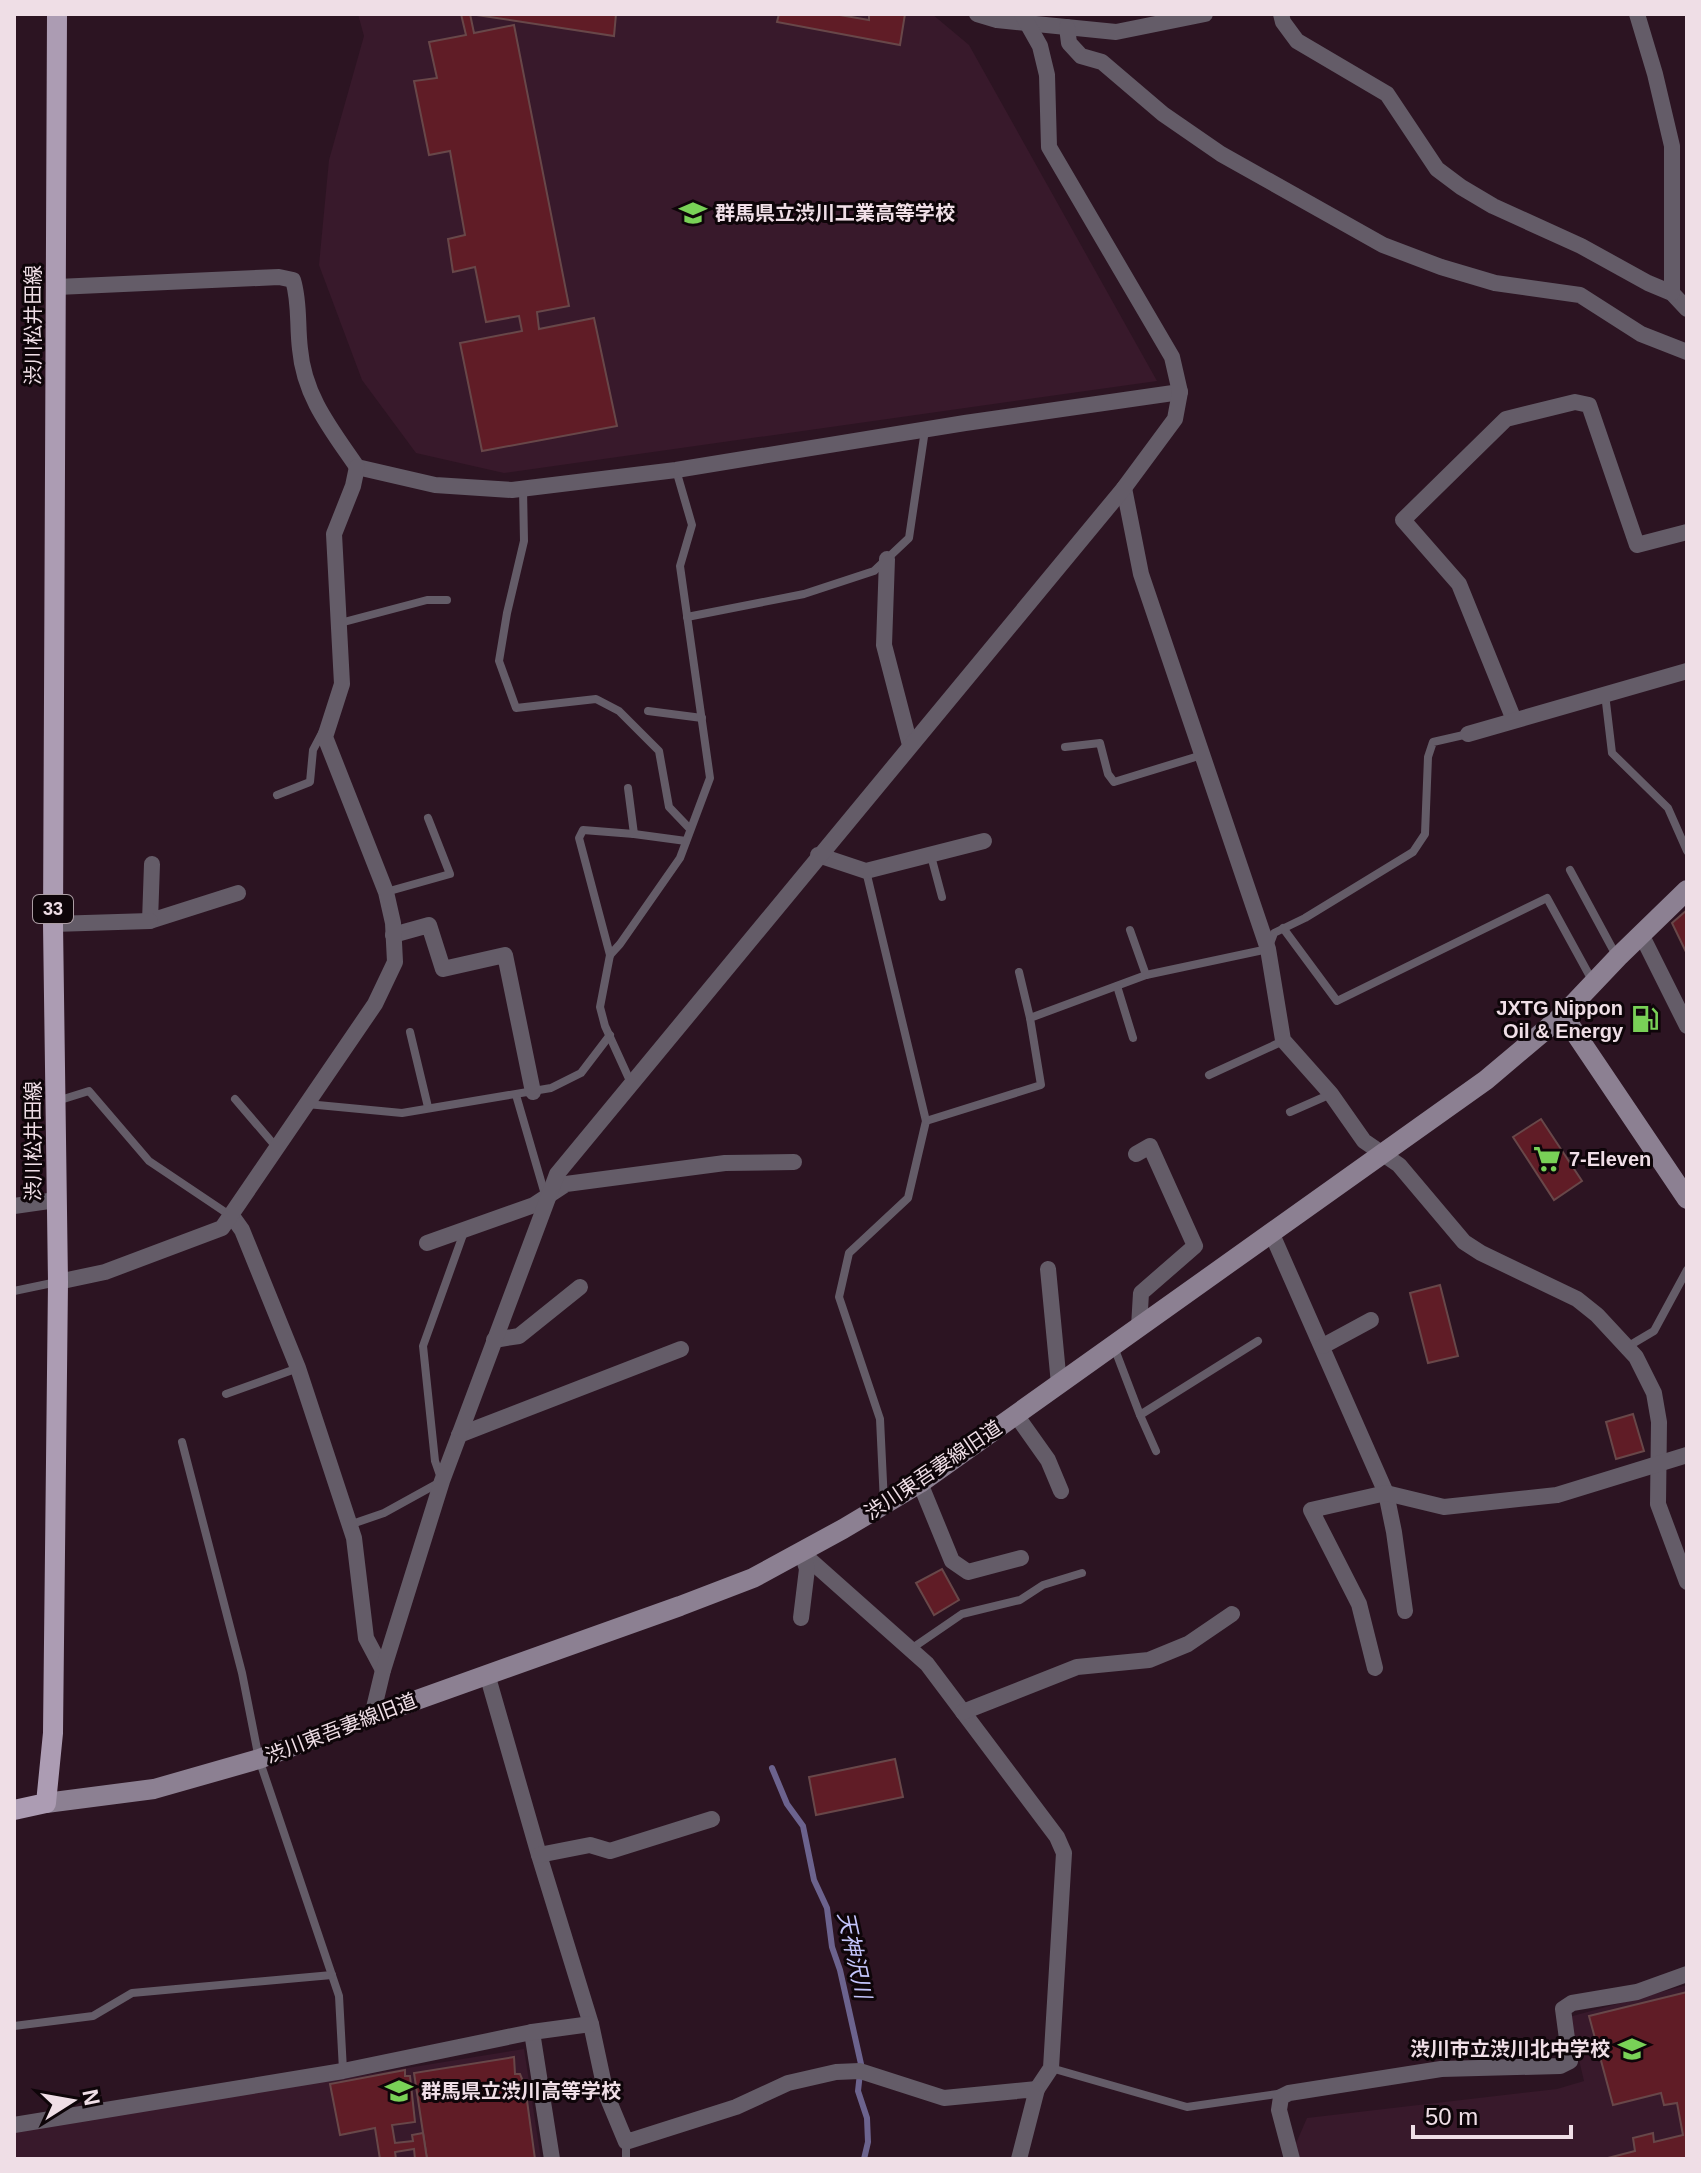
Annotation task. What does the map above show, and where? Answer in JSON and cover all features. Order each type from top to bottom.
[{"type":"main road","name":"渋川松井田線","points":[[46,1803],[53,1717],[58,1282],[53,924],[57,14]]},
{"type":"main road","points":[[14,1810],[46,1803]]},
{"type":"street","points":[[977,14],[997,20],[1023,18],[1116,32],[1205,14]]},
{"type":"street","points":[[1281,14],[1297,41],[1387,94],[1437,169],[1461,187],[1493,206],[1581,246],[1672,293],[1687,309]]},
{"type":"street","points":[[1637,14],[1680,145],[1672,293]]},
{"type":"street","points":[[372,1716],[383,1670],[442,1481],[557,1174],[1124,488],[1175,419],[1180,392],[1172,357],[1049,147],[1047,75],[1040,46],[1023,18]]},
{"type":"street","points":[[1067,27],[1069,43],[1081,56],[1102,62],[1163,114],[1209,146],[1383,245],[1495,283],[1580,295],[1641,334],[1687,352]]},
{"type":"street","points":[[57,287],[279,277],[293,280],[299,298],[300,349],[309,393],[321,416],[357,467],[435,485],[482,490],[676,470],[925,429],[1180,392]]},
{"type":"street","points":[[1514,720],[1459,584],[1403,520],[1506,419],[1575,402],[1589,405],[1637,545],[1687,532]]},
{"type":"street","points":[[58,1282],[105,1272],[222,1228],[375,1004],[395,962],[386,892],[325,737],[342,684],[334,534],[357,467]]},
{"type":"street","points":[[1124,488],[1141,574],[1268,949],[1283,1040],[1331,1094],[1364,1141],[1399,1165],[1464,1242],[1577,1299],[1627,1347],[1647,1374],[1654,1393],[1659,1422],[1658,1504],[1687,1582]]},
{"type":"street","points":[[887,559],[884,645],[910,745]]},
{"type":"street","points":[[1468,734],[1687,671]]},
{"type":"street","points":[[818,855],[866,871],[984,841]]},
{"type":"street","points":[[150,921],[152,864]]},
{"type":"street","name":"渋川東吾妻線旧道","points":[[46,1803],[154,1789],[259,1759],[753,1578],[884,1506],[1114,1347],[1486,1080],[1563,1015],[1687,890]]},
{"type":"street","points":[[53,924],[150,921],[238,893]]},
{"type":"street","points":[[393,935],[429,925],[443,969],[505,955],[533,1092]]},
{"type":"street","points":[[1641,934],[1687,1026]]},
{"type":"street","points":[[1563,1015],[1687,1199]]},
{"type":"street","points":[[1136,1154],[1150,1146],[1195,1246],[1141,1293],[1139,1327]]},
{"type":"street","points":[[427,1243],[546,1199],[566,1184],[725,1163],[794,1162]]},
{"type":"street","points":[[14,1206],[56,1200]]},
{"type":"street","points":[[232,1216],[242,1230],[298,1368],[354,1538],[366,1638],[383,1670]]},
{"type":"street","points":[[1271,1232],[1386,1493],[1405,1611]]},
{"type":"street","points":[[1048,1269],[1059,1384]]},
{"type":"street","points":[[494,1340],[519,1336],[580,1287]]},
{"type":"street","points":[[1323,1346],[1371,1320]]},
{"type":"street","points":[[459,1435],[681,1349]]},
{"type":"street","points":[[1016,1415],[1048,1460],[1061,1491]]},
{"type":"street","points":[[1375,1668],[1359,1604],[1311,1510],[1386,1493],[1444,1507],[1557,1495],[1687,1455]]},
{"type":"street","points":[[920,1483],[952,1561],[968,1572],[1021,1558]]},
{"type":"street","points":[[801,1552],[807,1569],[801,1618]]},
{"type":"street","points":[[801,1552],[927,1664],[1057,1837],[1064,1853],[1051,2068],[1037,2089],[1019,2159]]},
{"type":"street","points":[[963,1712],[1077,1667],[1149,1660],[1188,1644],[1232,1614]]},
{"type":"street","points":[[487,1674],[591,2024],[606,2094],[626,2150],[788,2083],[853,2071],[944,2098],[1037,2089]]},
{"type":"street","points":[[539,1855],[590,1845],[610,1851],[712,1819]]},
{"type":"street","points":[[1292,2159],[1279,2110],[1281,2097],[1289,2093],[1441,2069],[1560,2066],[1570,2061],[1563,2009],[1572,2003],[1637,1992],[1687,1974]]},
{"type":"street","points":[[14,2125],[343,2071],[532,2032],[591,2024]]},
{"type":"street","points":[[532,2032],[552,2159]]},
{"type":"lane","points":[[687,617],[804,594],[874,571],[909,538],[925,429]]},
{"type":"lane","points":[[610,955],[680,858],[710,778],[680,566],[692,525],[676,470]]},
{"type":"lane","points":[[523,488],[524,541],[499,661],[516,708],[596,699],[619,711],[659,751],[669,807],[690,829]]},
{"type":"lane","points":[[340,623],[427,600],[447,600]]},
{"type":"lane","points":[[1605,694],[1612,753],[1668,808],[1687,851]]},
{"type":"lane","points":[[648,711],[702,718]]},
{"type":"lane","points":[[277,795],[310,782],[313,750],[333,713]]},
{"type":"lane","points":[[1030,1018],[1146,975],[1268,949],[1274,933],[1305,918],[1413,852],[1425,834],[1428,757],[1433,742],[1468,734]]},
{"type":"lane","points":[[1065,747],[1100,743],[1108,774],[1114,782],[1203,755]]},
{"type":"lane","points":[[628,788],[634,834]]},
{"type":"lane","points":[[386,892],[450,874],[428,818]]},
{"type":"lane","points":[[631,1083],[600,1007],[610,955],[579,838],[583,830],[686,841]]},
{"type":"lane","points":[[931,856],[942,897]]},
{"type":"lane","points":[[1570,870],[1618,957]]},
{"type":"lane","points":[[866,871],[926,1121],[908,1198],[849,1253],[839,1297],[880,1419],[884,1506]]},
{"type":"lane","points":[[1283,928],[1337,1001],[1547,898],[1594,984]]},
{"type":"lane","points":[[1130,930],[1146,975]]},
{"type":"lane","points":[[926,1121],[1041,1085],[1019,972]]},
{"type":"lane","points":[[1117,986],[1133,1038]]},
{"type":"lane","points":[[410,1032],[428,1107]]},
{"type":"lane","points":[[307,1104],[402,1113],[551,1088],[581,1073],[610,1035]]},
{"type":"lane","points":[[1209,1075],[1283,1040]]},
{"type":"lane","points":[[57,1101],[89,1091],[149,1161],[232,1216]]},
{"type":"lane","points":[[1290,1112],[1331,1094]]},
{"type":"lane","points":[[516,1095],[546,1199]]},
{"type":"lane","points":[[235,1099],[277,1149]]},
{"type":"lane","points":[[349,1525],[384,1513],[442,1481],[435,1461],[423,1346],[464,1231]]},
{"type":"lane","points":[[1627,1347],[1654,1331],[1687,1270]]},
{"type":"lane","points":[[14,1291],[58,1282]]},
{"type":"lane","points":[[1140,1415],[1258,1341]]},
{"type":"lane","points":[[1114,1347],[1156,1451]]},
{"type":"lane","points":[[226,1394],[298,1368]]},
{"type":"lane","points":[[182,1442],[242,1673],[259,1759],[339,1996],[343,2071]]},
{"type":"lane","points":[[911,1649],[962,1614],[1020,1600],[1043,1585],[1082,1573]]},
{"type":"lane","points":[[14,2026],[93,2016],[132,1993],[332,1975]]},
{"type":"lane","points":[[1051,2068],[1187,2107],[1289,2093]]},
{"type":"shaded area","name":"群馬県立渋川工業高等学校","points":[[358,14],[932,14],[969,45],[1157,381],[504,473],[416,453],[362,380],[319,265],[329,160],[364,36]]},
{"type":"shaded area","name":"渋川市立渋川北中学校","points":[[1687,1985],[1687,2159],[1298,2159],[1294,2148],[1307,2118],[1557,2089],[1584,2081],[1569,2017]]},
{"type":"shaded area","name":"群馬県立渋川高等学校","points":[[524,2049],[541,2159],[14,2159],[14,2132]]},
{"type":"building","points":[[461,14],[470,14],[474,33],[514,25],[569,306],[537,312],[539,329],[594,318],[617,426],[482,451],[460,343],[522,331],[519,316],[486,322],[475,267],[453,272],[448,239],[465,235],[450,151],[429,155],[414,81],[437,78],[429,42],[466,35]]},
{"type":"building","points":[[470,14],[616,14],[614,36]]},
{"type":"building","points":[[779,14],[834,14],[869,20],[869,14],[905,14],[900,45],[777,22]]},
{"type":"building","points":[[1687,910],[1687,954],[1672,923]]},
{"type":"building","name":"7-Eleven","points":[[1541,1119],[1582,1181],[1554,1200],[1513,1137]]},
{"type":"building","points":[[1440,1285],[1458,1356],[1428,1363],[1410,1293]]},
{"type":"building","points":[[1633,1414],[1644,1451],[1616,1459],[1606,1422]]},
{"type":"building","points":[[942,1569],[959,1600],[934,1615],[916,1583]]},
{"type":"building","points":[[895,1759],[903,1797],[816,1815],[809,1777]]},
{"type":"building","points":[[1687,1992],[1687,2159],[1604,2159],[1635,2151],[1633,2138],[1653,2133],[1654,2142],[1683,2135],[1677,2103],[1664,2105],[1661,2093],[1613,2105],[1589,2016]]},
{"type":"building","points":[[514,2057],[515,2074],[520,2074],[525,2086],[535,2159],[427,2159],[414,2073]]},
{"type":"building","points":[[405,2070],[405,2076],[410,2076],[415,2122],[392,2125],[395,2143],[413,2141],[412,2135],[423,2133],[427,2159],[415,2159],[414,2149],[395,2152],[396,2159],[380,2159],[375,2128],[340,2135],[330,2084]]},
{"type":"waterway","name":"天神沢川","points":[[772,1768],[787,1804],[803,1826],[814,1880],[827,1908],[832,1947],[861,2064],[858,2091],[867,2118],[868,2142],[864,2159]]},
{"type":"place","name":"群馬県立渋川工業高等学校","points":[[693,213]]},
{"type":"place","name":"JXTG Nippon Oil & Energy","points":[[1645,1019]]},
{"type":"place","name":"7-Eleven","points":[[1547,1159]]},
{"type":"place","name":"渋川市立渋川北中学校","points":[[1632,2049]]},
{"type":"place","name":"群馬県立渋川高等学校","points":[[399,2091]]}]
